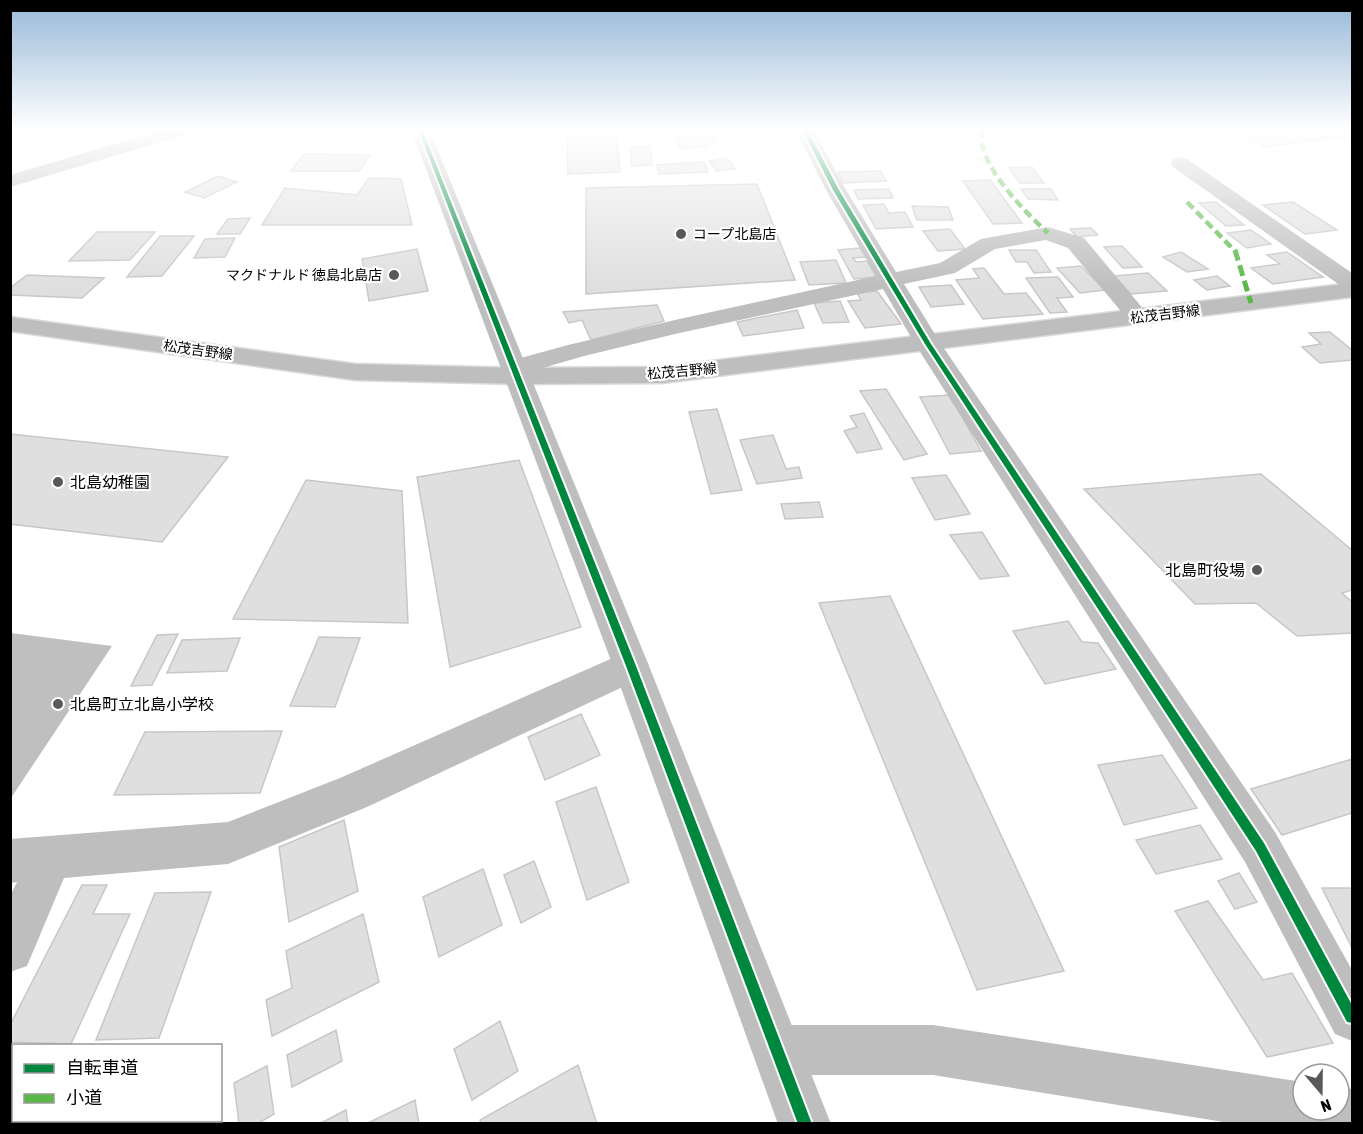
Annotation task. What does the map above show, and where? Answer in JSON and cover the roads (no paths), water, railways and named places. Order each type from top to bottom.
[{"type":"street","points":[[441,182],[631,666],[805,1124]]},
{"type":"street","points":[[832,182],[928,344],[1260,847],[1353,1017]]},
{"type":"street","points":[[1207,182],[1353,283]]},
{"type":"street","points":[[517,372],[578,350],[947,268],[989,244],[1048,233],[1076,243],[1138,317]]},
{"type":"street","name":"松茂吉野線","points":[[10,324],[355,372],[662,375],[1353,290]]},
{"type":"street","points":[[10,949],[31,859],[228,843],[352,794],[631,666]]},
{"type":"street","points":[[777,1050],[933,1050],[1291,1106]]},
{"type":"place","name":"コープ北島店","points":[[681,234]]},
{"type":"place","name":"マクドナルド 徳島北島店","points":[[394,275]]},
{"type":"place","name":"北島幼稚園","points":[[58,482]]},
{"type":"place","name":"北島町役場","points":[[1257,570]]},
{"type":"place","name":"北島町立北島小学校","points":[[58,704]]}]
